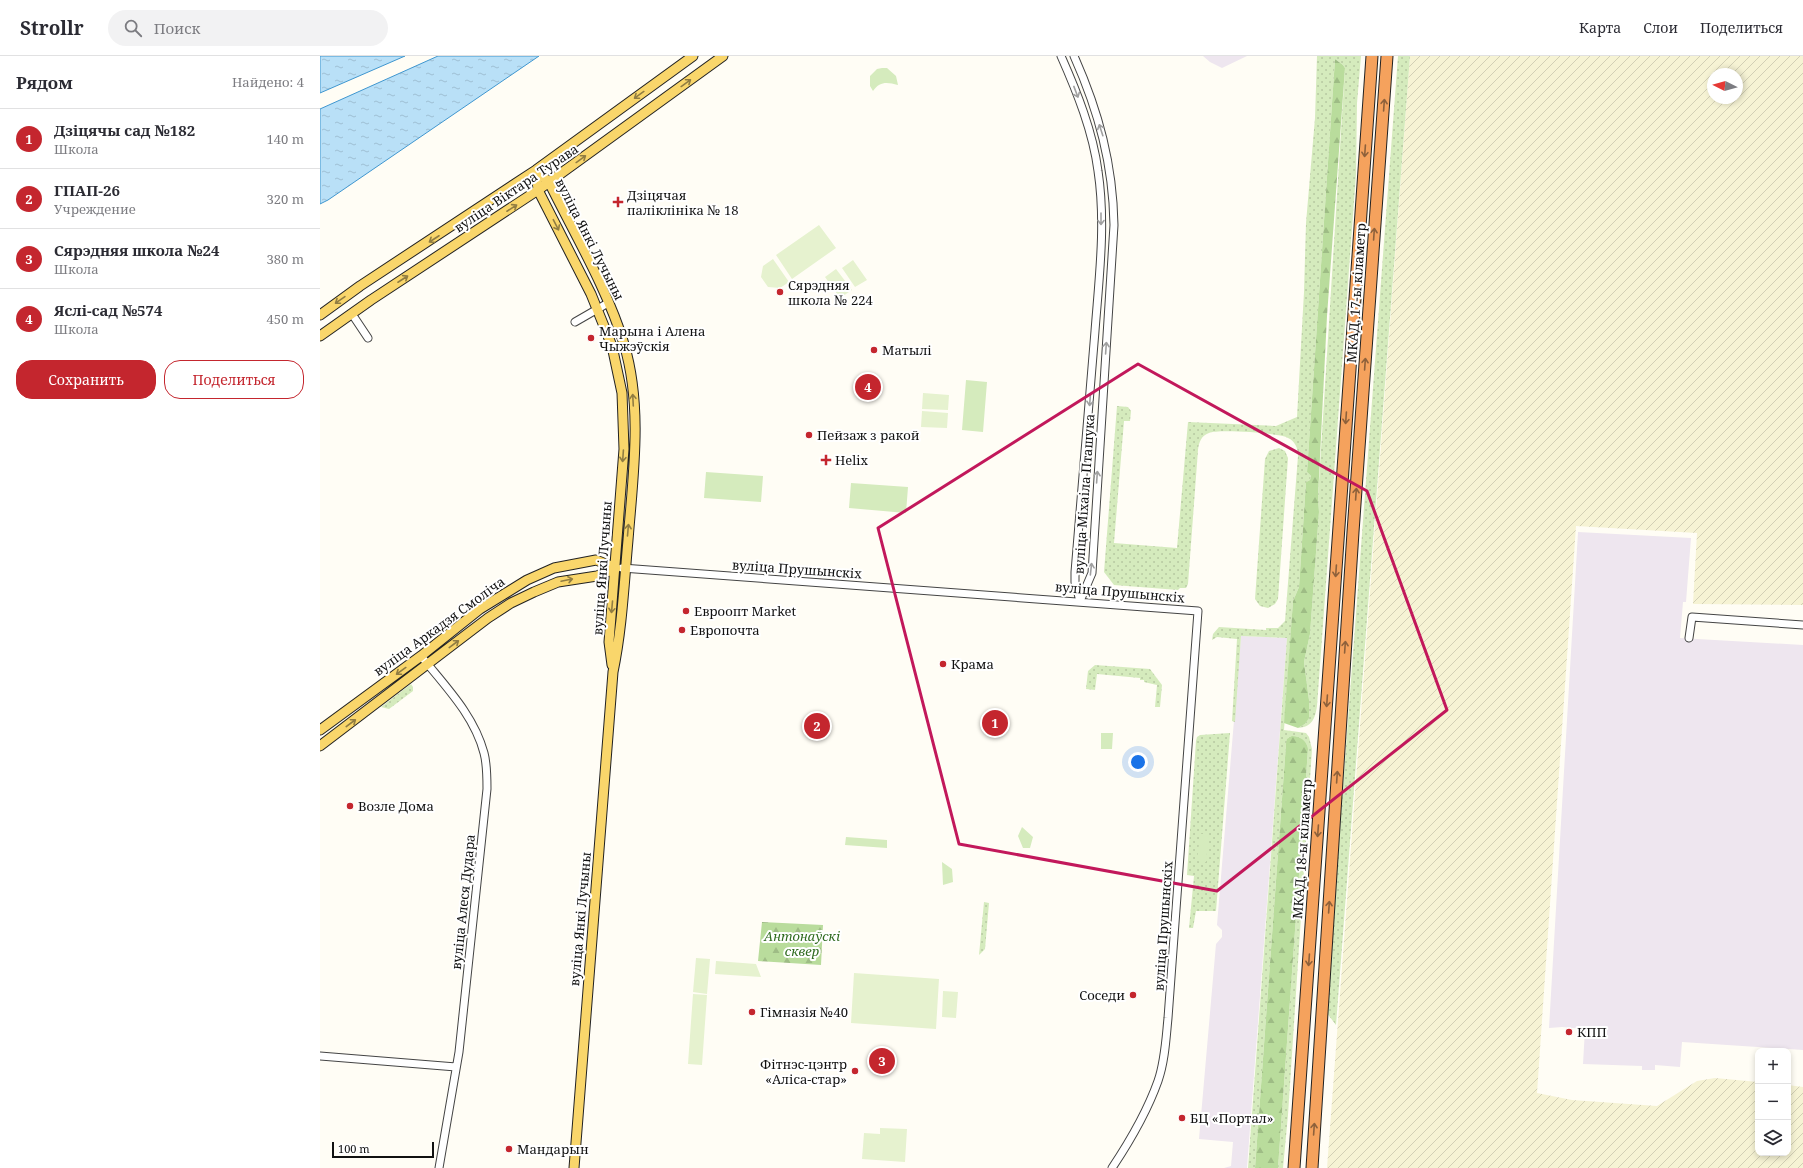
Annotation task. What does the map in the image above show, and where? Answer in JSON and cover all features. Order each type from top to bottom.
[{"type":"highway","name":"МКАД, 17-ы кіламетр","points":[[1338,532],[1372,56]]},
{"type":"highway","name":"МКАД, 17-ы кіламетр","points":[[1312,1168],[1353,532],[1387,56]]},
{"type":"highway","name":"МКАД, 18-ы кіламетр","points":[[1294,1168],[1338,532]]},
{"type":"main road","name":"вуліца Віктара Турава","points":[[320,315],[360,286],[536,170],[693,56]]},
{"type":"main road","name":"вуліца Віктара Турава","points":[[320,336],[538,190],[723,56]]},
{"type":"main road","name":"вуліца Янкі Лучыны","points":[[536,170],[549,182],[608,303],[624,346],[630,369],[633,393],[634,449],[626,568],[619,643],[613,672],[574,1168]]},
{"type":"main road","name":"вуліца Янкі Лучыны","points":[[536,170],[538,190],[597,310],[612,346],[622,393],[624,449],[616,568],[609,642],[613,672]]},
{"type":"main road","name":"вуліца Аркадзя Смоліча","points":[[320,730],[421,656],[504,592],[534,576],[554,568],[596,560],[616,568]]},
{"type":"main road","name":"вуліца Аркадзя Смоліча","points":[[320,746],[488,618],[511,603],[558,582],[597,576],[616,568]]},
{"type":"street","name":"вуліца Міхаіла Пташука","points":[[1061,56],[1080,104],[1091,138],[1098,172],[1101,202],[1101,244],[1097,312],[1075,582],[1080,601]]},
{"type":"street","name":"вуліца Міхаіла Пташука","points":[[1074,56],[1090,95],[1104,139],[1110,168],[1114,225],[1092,573],[1080,601]]},
{"type":"street","points":[[575,322],[608,303]]},
{"type":"street","points":[[352,314],[368,338]]},
{"type":"street","name":"вуліца Прушынскіх","points":[[616,568],[1080,601],[1198,611],[1168,1018],[1162,1062],[1158,1080],[1142,1118],[1112,1168]]},
{"type":"street","points":[[1689,638],[1692,617],[1803,625]]},
{"type":"street","name":"вуліца Алеся Дудара","points":[[421,656],[470,719],[484,752],[487,771],[487,789],[459,1052],[439,1168]]},
{"type":"street","points":[[320,1056],[456,1067]]},
{"type":"highlighted area","points":[[1138,364],[1367,491],[1447,710],[1217,891],[959,844],[878,528]]},
{"type":"shaded area","points":[[1203,56],[1247,56],[1222,68],[1210,62]]},
{"type":"shaded area","points":[[1410,56],[1803,56],[1803,605],[1693,604],[1697,533],[1576,526],[1537,1093],[1572,1100],[1657,1106],[1697,1081],[1715,1078],[1755,1082],[1755,1156],[1791,1156],[1791,1085],[1803,1087],[1803,1168],[1327,1168]]},
{"type":"shaded area","points":[[1578,532],[1691,538],[1686,602],[1683,602],[1680,638],[1803,645],[1803,1050],[1791,1048],[1682,1042],[1680,1067],[1655,1065],[1655,1070],[1642,1070],[1642,1066],[1583,1064],[1585,1029],[1562,1027],[1549,1028]]},
{"type":"shaded area","points":[[1241,636],[1287,638],[1247,1168],[1224,1168],[1231,1166],[1233,1142],[1199,1139],[1216,944],[1222,937],[1222,930],[1217,925]]},
{"type":"green space","points":[[1317,56],[1361,56],[1357,103],[1356,174],[1317,706],[1312,722],[1307,726],[1298,728],[1305,724],[1309,717],[1309,700],[1304,662],[1310,634],[1319,512],[1318,497],[1345,68],[1335,59],[1307,472],[1311,476],[1310,480],[1306,482],[1299,587],[1293,601],[1284,730],[1306,733],[1309,737],[1312,749],[1288,1115],[1283,1168],[1278,1168],[1308,749],[1286,744],[1255,1168],[1248,1168],[1287,638],[1241,636],[1235,722],[1232,721],[1237,639],[1217,637],[1212,640],[1213,634],[1219,627],[1266,630],[1266,628],[1278,628],[1285,621],[1298,456],[1297,448],[1294,443],[1290,439],[1283,436],[1249,432],[1215,432],[1206,434],[1202,438],[1198,450],[1188,584],[1186,588],[1180,588],[1178,590],[1114,585],[1104,572],[1117,406],[1128,407],[1131,411],[1130,421],[1124,421],[1114,543],[1177,548],[1188,422],[1276,426],[1297,417],[1306,223],[1315,118]]},
{"type":"green space","points":[[1398,56],[1410,56],[1336,1025],[1326,1012]]},
{"type":"green space","points":[[1335,59],[1345,68],[1327,316],[1318,497],[1319,512],[1310,634],[1304,662],[1309,700],[1309,718],[1305,724],[1298,728],[1284,723],[1293,601],[1299,587],[1306,482],[1310,480],[1311,476],[1307,472]]},
{"type":"green space","points":[[887,68],[896,76],[898,85],[884,83],[878,85],[873,91],[870,86],[870,76],[877,69]]},
{"type":"green space","points":[[819,225],[836,248],[792,279],[776,255]]},
{"type":"green space","points":[[773,259],[789,282],[780,288],[768,287],[761,277],[763,266]]},
{"type":"green space","points":[[853,260],[867,280],[855,287],[842,268]]},
{"type":"green space","points":[[836,269],[852,290],[840,298],[825,277]]},
{"type":"green space","points":[[966,380],[987,382],[983,432],[962,430]]},
{"type":"green space","points":[[923,393],[949,395],[948,410],[922,409]]},
{"type":"green space","points":[[922,411],[948,413],[947,428],[921,427]]},
{"type":"green space","points":[[1279,448],[1285,451],[1288,458],[1278,599],[1275,604],[1268,608],[1260,606],[1255,599],[1265,459],[1269,451]]},
{"type":"green space","points":[[706,472],[763,476],[761,502],[704,498]]},
{"type":"green space","points":[[851,483],[908,487],[906,513],[849,508]]},
{"type":"green space","points":[[1095,665],[1150,669],[1162,685],[1160,707],[1155,707],[1157,685],[1144,682],[1144,680],[1140,680],[1140,678],[1097,674],[1095,690],[1086,689],[1088,671]]},
{"type":"green space","points":[[411,684],[413,691],[389,709],[381,707]]},
{"type":"green space","points":[[1101,733],[1113,733],[1112,749],[1101,749]]},
{"type":"green space","points":[[1230,733],[1216,911],[1196,911],[1193,928],[1189,928],[1194,876],[1187,875],[1196,741],[1197,737],[1200,735]]},
{"type":"green space","points":[[1292,736],[1303,740],[1308,749],[1278,1168],[1255,1168],[1286,744],[1287,739]]},
{"type":"green space","points":[[1022,827],[1033,837],[1030,848],[1023,848],[1018,836]]},
{"type":"green space","points":[[1200,834],[1209,834],[1206,862],[1197,861]]},
{"type":"green space","points":[[846,837],[887,840],[887,848],[845,845]]},
{"type":"green space","points":[[942,862],[952,869],[953,882],[943,885]]},
{"type":"green space","points":[[984,902],[989,903],[985,949],[979,955]]},
{"type":"green space","name":"Антонаўскі сквер","points":[[762,922],[823,925],[821,965],[758,961]]},
{"type":"green space","points":[[696,958],[710,959],[707,994],[693,992]]},
{"type":"green space","points":[[716,961],[756,964],[761,977],[715,974]]},
{"type":"green space","points":[[854,973],[939,979],[936,1029],[851,1023]]},
{"type":"green space","points":[[943,991],[958,992],[956,1018],[942,1017]]},
{"type":"green space","points":[[693,994],[707,995],[702,1065],[688,1064]]},
{"type":"green space","points":[[880,1128],[907,1129],[905,1162],[862,1159],[864,1133],[880,1134]]},
{"type":"water","points":[[320,56],[405,56],[320,93]]},
{"type":"water","points":[[438,56],[539,56],[320,204],[320,109]]},
{"type":"place","name":"Дзіцячая паліклініка № 18","points":[[618,202]]},
{"type":"place","name":"Сярэдняя школа № 224","points":[[780,292]]},
{"type":"place","name":"Марына і Алена Чыжэўскія","points":[[591,338]]},
{"type":"place","name":"Матылі","points":[[874,350]]},
{"type":"place","name":"Яслі-сад №574","points":[[868,387]]},
{"type":"place","name":"Пейзаж з ракой","points":[[809,435]]},
{"type":"place","name":"Helix","points":[[826,460]]},
{"type":"place","name":"Евроопт Market","points":[[686,611]]},
{"type":"place","name":"Европочта","points":[[682,630]]},
{"type":"place","name":"Крама","points":[[943,664]]},
{"type":"place","name":"Дзіцячы сад №182","points":[[995,723]]},
{"type":"place","name":"ГПАП-26","points":[[817,726]]},
{"type":"place","name":"Возле Дома","points":[[350,806]]},
{"type":"place","name":"Соседи","points":[[1133,995]]},
{"type":"place","name":"Гімназія №40","points":[[752,1012]]},
{"type":"place","name":"КПП","points":[[1569,1032]]},
{"type":"place","name":"Сярэдняя школа №24","points":[[882,1061]]},
{"type":"place","name":"Фітнэс-цэнтр «Аліса-стар»","points":[[855,1071]]},
{"type":"place","name":"БЦ «Портал»","points":[[1182,1118]]},
{"type":"place","name":"Мандарын","points":[[509,1149]]}]
